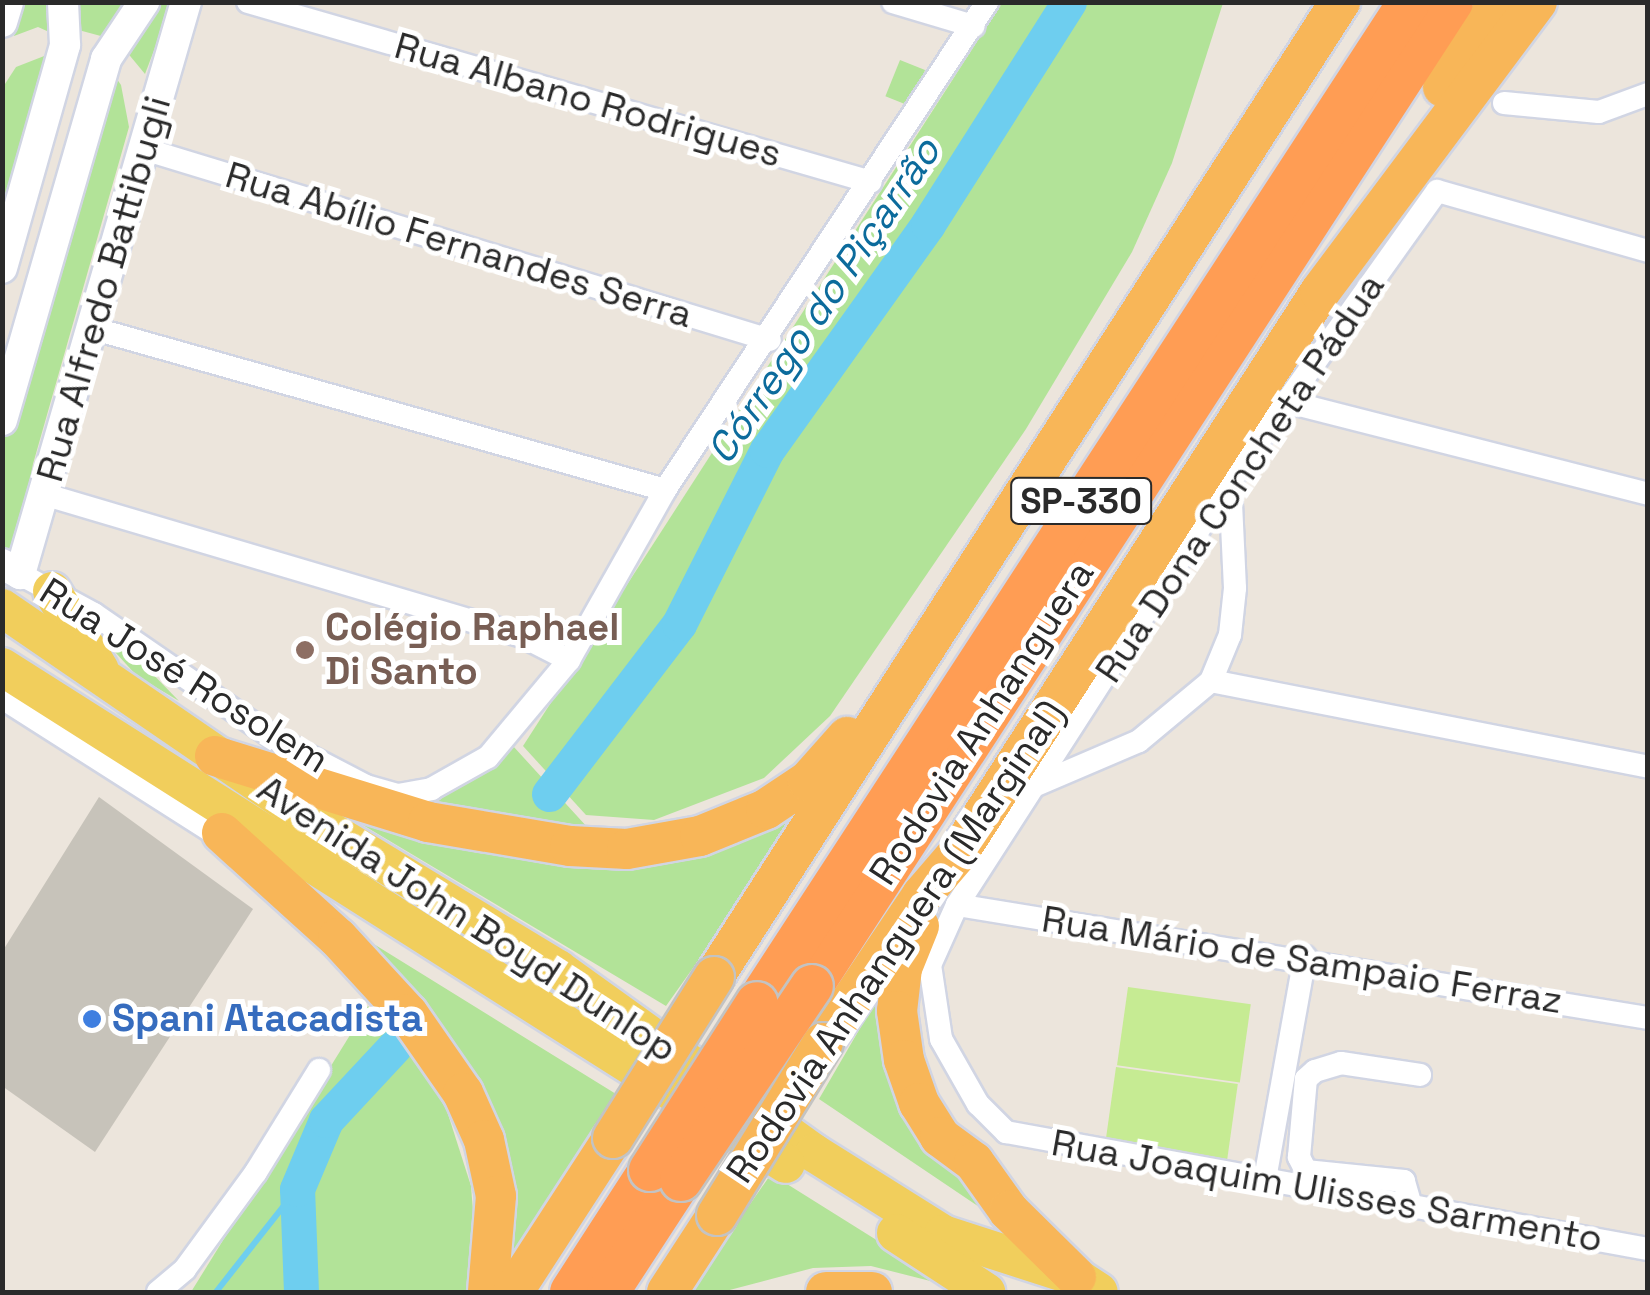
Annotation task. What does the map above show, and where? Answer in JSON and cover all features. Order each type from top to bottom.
[{"type":"highway","points":[[513,1292],[974,565],[1340,2]]},
{"type":"highway","name":"Rodovia Anhanguera","points":[[608,1292],[757,1003],[1409,2]]},
{"type":"highway","name":"Rodovia Anhanguera","points":[[571,1292],[812,986],[1452,2]]},
{"type":"highway","points":[[1320,292],[1384,176],[1499,2]]},
{"type":"highway","name":"Rodovia Anhanguera (Marginal)","points":[[668,1292],[823,1043],[922,895],[959,852],[1320,292],[1537,2]]},
{"type":"highway","points":[[215,756],[373,808],[492,834],[597,849],[684,840],[748,818],[808,781],[974,565]]},
{"type":"highway","points":[[222,833],[338,938],[408,1014],[463,1093],[484,1140],[496,1196],[488,1292]]},
{"type":"highway","points":[[959,852],[902,968],[897,1011],[904,1060],[940,1137],[974,1162],[1010,1211],[1088,1285]]},
{"type":"highway","points":[[826,1292],[872,1292]]},
{"type":"main road","points":[[25,576],[112,689]]},
{"type":"main road","name":"Avenida John Boyd Dunlop","points":[[2,608],[112,689],[215,756],[558,968],[814,1153],[943,1234],[1088,1285]]},
{"type":"main road","name":"Avenida John Boyd Dunlop","points":[[2,667],[372,902],[519,989],[633,1070],[986,1292]]},
{"type":"main road","points":[[222,833],[372,902]]},
{"type":"street","points":[[2,22],[8,2]]},
{"type":"street","points":[[2,268],[65,45],[63,2]]},
{"type":"street","points":[[2,420],[106,59],[144,2]]},
{"type":"street","name":"Rua Alfredo Battibugli","points":[[25,576],[44,494],[148,150],[186,2]]},
{"type":"street","name":"Rua Albano Rodrigues","points":[[248,2],[871,182]]},
{"type":"street","points":[[893,2],[974,26]]},
{"type":"street","points":[[44,494],[520,636],[568,660],[666,490],[770,340],[987,2]]},
{"type":"street","points":[[1504,103],[1599,112],[1648,94]]},
{"type":"street","name":"Rua Abílio Fernandes Serra","points":[[148,150],[770,340]]},
{"type":"street","name":"Rua Dona Concheta Pádua","points":[[1006,1132],[957,1073],[932,1004],[930,965],[957,904],[1230,481],[1437,191],[1648,250]]},
{"type":"street","points":[[95,329],[666,490]]},
{"type":"street","points":[[1288,402],[1648,494]]},
{"type":"street","points":[[1034,786],[1139,741],[1211,681],[1230,636],[1235,588],[1230,481]]},
{"type":"street","name":"Rua José Rosolem","points":[[25,576],[272,737],[366,786],[398,795],[431,788],[488,756],[568,660]]},
{"type":"street","points":[[1211,681],[1648,767]]},
{"type":"street","points":[[2,693],[222,833]]},
{"type":"street","name":"Rua Mário de Sampaio Ferraz","points":[[957,904],[1305,957],[1648,1018]]},
{"type":"street","points":[[1265,1179],[1305,957]]},
{"type":"street","points":[[1410,1206],[1404,1181],[1306,1171],[1299,1157],[1306,1079],[1314,1071],[1341,1063],[1420,1074]]},
{"type":"street","points":[[158,1292],[185,1269],[256,1172],[319,1070]]},
{"type":"street","name":"Rua Joaquim Ulisses Sarmento","points":[[1006,1132],[1648,1249]]},
{"type":"green space","points":[[23,3],[56,3],[58,36],[38,27],[14,36]]},
{"type":"green space","points":[[69,3],[137,3],[112,39],[71,28]]},
{"type":"green space","points":[[150,3],[172,3],[145,74],[121,45]]},
{"type":"green space","points":[[1002,3],[1223,3],[1172,163],[1132,252],[1026,429],[830,716],[764,778],[654,820],[586,815],[523,746]]},
{"type":"green space","points":[[57,51],[3,240],[3,87],[16,67]]},
{"type":"green space","points":[[900,60],[925,70],[910,106],[885,96]]},
{"type":"green space","points":[[110,69],[121,85],[129,127],[33,464],[13,562],[3,553],[3,438]]},
{"type":"green space","points":[[104,640],[143,664],[179,701],[137,676]]},
{"type":"green space","points":[[513,746],[588,828],[412,807],[485,772]]},
{"type":"green space","points":[[812,800],[666,1006],[336,809],[522,846]]},
{"type":"green space","points":[[364,938],[616,1094],[507,1270],[512,1202]]},
{"type":"green space","points":[[888,980],[888,1019],[1003,1223],[819,1099]]},
{"type":"green space","points":[[1128,987],[1251,1004],[1240,1082],[1117,1065]]},
{"type":"green space","points":[[368,1006],[416,1056],[447,1111],[471,1186],[477,1263],[465,1292],[191,1292]]},
{"type":"green space","points":[[1116,1067],[1238,1084],[1227,1163],[1105,1146]]},
{"type":"green space","points":[[771,1174],[950,1286],[871,1266],[813,1268],[722,1292],[689,1292]]},
{"type":"building","name":"Spani Atacadista","points":[[99,797],[253,909],[95,1152],[2,1086],[2,952]]},
{"type":"waterway","name":"Córrego do Piçarrão","points":[[549,794],[679,624],[767,450],[928,224],[1069,2]]},
{"type":"waterway","name":"Córrego do Piçarrão","points":[[301,1292],[297,1189],[326,1120],[394,1047]]},
{"type":"waterway","points":[[216,1292],[297,1189]]},
{"type":"place","name":"Colégio Raphael Di Santo","points":[[305,650]]},
{"type":"place","name":"Spani Atacadista","points":[[92,1019]]}]
